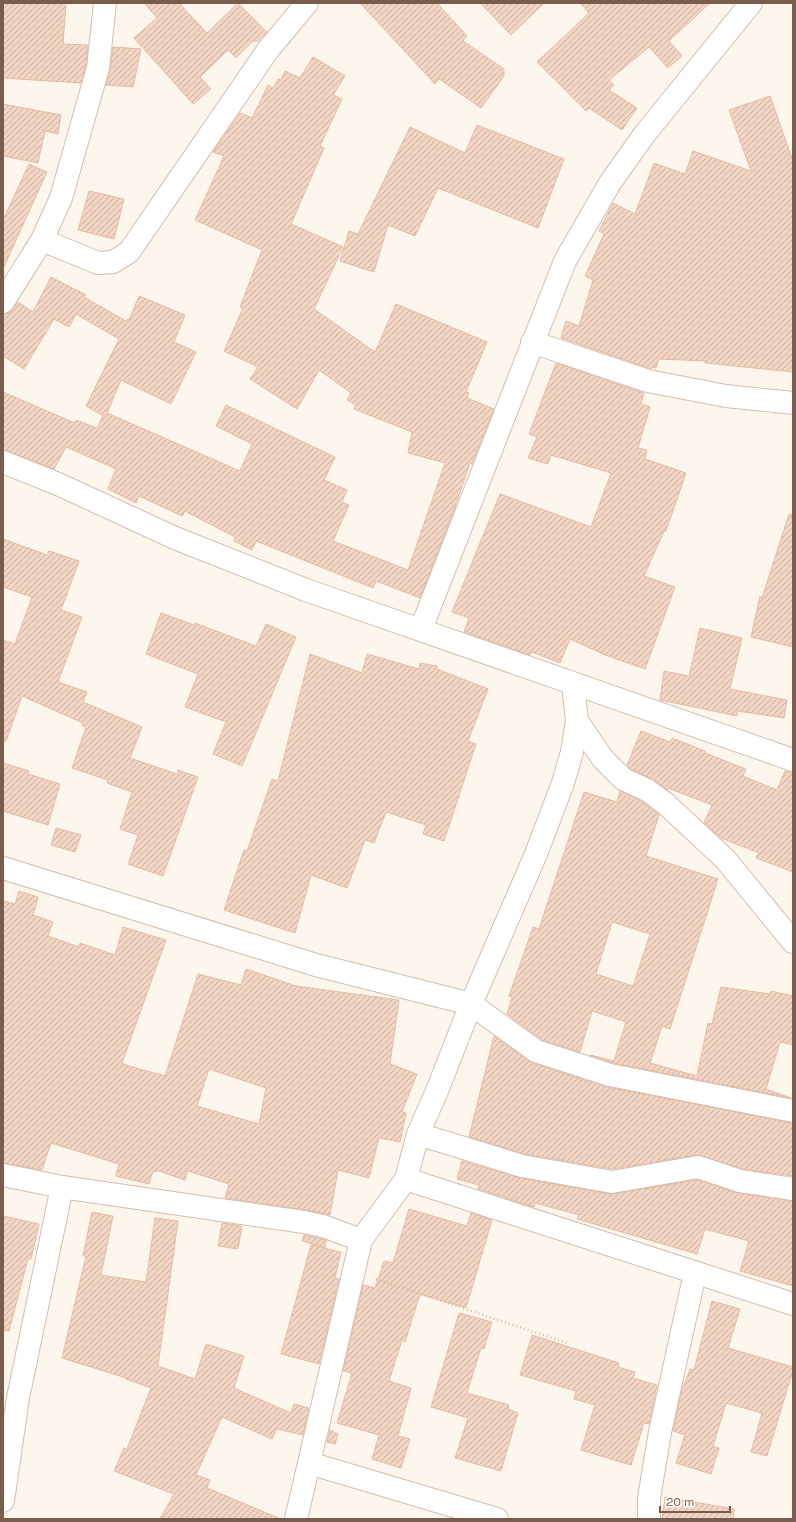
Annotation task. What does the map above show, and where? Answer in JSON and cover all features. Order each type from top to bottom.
[{"type":"street","points":[[3,302],[42,240],[61,198],[98,68],[105,3]]},
{"type":"street","points":[[42,240],[98,263],[113,262],[129,252],[268,50],[307,3]]},
{"type":"street","points":[[421,629],[532,342],[565,261],[610,183],[644,135],[751,3]]},
{"type":"street","points":[[532,342],[648,381],[726,396],[793,403]]},
{"type":"street","points":[[3,462],[58,484],[175,538],[306,590],[793,760]]},
{"type":"street","points":[[296,1519],[361,1240],[406,1179],[418,1134],[437,1091],[471,1004],[536,854],[563,783],[572,752],[577,721],[573,684]]},
{"type":"street","points":[[577,721],[603,759],[623,778],[647,790],[666,804],[726,860],[793,942]]},
{"type":"street","points":[[3,868],[316,965],[471,1004],[536,1051],[610,1075],[793,1111]]},
{"type":"street","points":[[418,1134],[522,1166],[612,1182],[698,1167],[740,1181],[793,1189]]},
{"type":"street","points":[[3,1175],[62,1187],[304,1222],[323,1226],[361,1240]]},
{"type":"street","points":[[406,1179],[793,1304]]},
{"type":"street","points":[[3,1501],[18,1398],[62,1187]]},
{"type":"street","points":[[649,1519],[649,1498],[660,1432],[694,1273]]},
{"type":"street","points":[[309,1463],[497,1518]]},
{"type":"path","points":[[354,1271],[567,1343]]},
{"type":"building","points":[[3,3],[66,3],[63,44],[88,45],[86,66],[81,83],[3,78]]},
{"type":"building","points":[[144,3],[179,3],[207,33],[238,3],[267,32],[258,41],[253,41],[236,58],[228,50],[200,77],[211,89],[193,104],[134,38],[157,18]]},
{"type":"building","points":[[360,3],[437,3],[467,36],[463,41],[504,69],[504,76],[481,108],[439,79],[435,84]]},
{"type":"building","points":[[480,3],[544,3],[511,35]]},
{"type":"building","points":[[580,3],[710,3],[669,41],[682,56],[668,68],[649,47],[609,80],[614,85],[609,90],[637,108],[622,130],[589,108],[586,111],[537,62],[589,13]]},
{"type":"building","points":[[113,47],[141,49],[133,87],[106,85]]},
{"type":"building","points":[[313,57],[345,76],[333,95],[342,99],[320,146],[324,148],[291,224],[343,247],[314,309],[375,352],[396,304],[487,342],[466,392],[469,393],[467,398],[494,409],[472,464],[470,463],[453,513],[420,598],[376,581],[373,588],[256,541],[252,550],[234,541],[235,537],[185,511],[182,516],[139,496],[136,503],[108,489],[116,469],[66,447],[54,469],[3,450],[3,392],[75,423],[76,420],[97,428],[103,416],[86,406],[119,339],[76,314],[69,327],[54,319],[24,369],[3,356],[3,314],[9,313],[18,302],[33,312],[51,277],[86,295],[84,297],[126,321],[128,319],[129,320],[139,296],[185,315],[174,342],[196,352],[171,404],[121,380],[107,413],[240,471],[252,444],[216,426],[226,405],[335,457],[324,480],[347,490],[342,502],[349,505],[333,541],[408,570],[445,463],[408,453],[412,432],[354,409],[356,405],[347,400],[351,393],[319,370],[297,409],[250,379],[258,367],[224,351],[243,308],[240,307],[262,250],[195,220],[224,156],[213,152],[240,113],[252,118],[268,85],[273,88],[278,79],[281,80],[285,71],[300,78]]},
{"type":"building","points":[[770,96],[793,161],[793,372],[705,363],[705,361],[659,359],[656,368],[652,367],[651,369],[561,338],[566,321],[579,326],[593,280],[585,276],[604,234],[599,231],[613,203],[635,214],[654,163],[685,174],[693,151],[751,171],[729,110]]},
{"type":"building","points":[[3,104],[61,115],[58,134],[45,131],[38,163],[3,156]]},
{"type":"building","points":[[477,125],[564,159],[538,228],[438,188],[415,236],[388,225],[374,272],[340,261],[349,231],[358,234],[410,127],[465,153]]},
{"type":"building","points":[[29,164],[47,172],[3,269],[3,220]]},
{"type":"building","points":[[89,191],[124,199],[114,239],[78,230]]},
{"type":"building","points":[[556,363],[644,393],[641,404],[650,407],[638,448],[647,450],[645,459],[686,473],[666,531],[664,531],[644,576],[675,587],[645,669],[605,655],[570,639],[560,663],[532,652],[530,655],[464,632],[469,618],[452,612],[500,494],[591,527],[611,473],[551,455],[548,464],[528,458],[537,437],[529,434]]},
{"type":"building","points":[[789,514],[793,515],[793,647],[751,637],[760,596],[762,598]]},
{"type":"building","points":[[3,539],[47,555],[49,551],[79,561],[61,610],[82,617],[58,682],[87,692],[83,702],[142,727],[130,758],[177,774],[178,770],[198,777],[163,876],[128,864],[138,835],[120,829],[132,792],[107,783],[108,780],[72,768],[86,727],[82,725],[83,723],[22,696],[6,741],[3,741],[3,640],[15,644],[32,597],[3,587]]},
{"type":"building","points":[[161,613],[194,625],[195,623],[256,646],[266,624],[296,637],[242,766],[213,754],[226,722],[185,707],[198,674],[146,654]]},
{"type":"building","points":[[700,628],[742,638],[730,689],[787,700],[784,718],[737,711],[737,716],[660,700],[664,671],[689,676]]},
{"type":"building","points":[[310,654],[362,673],[367,654],[419,669],[420,663],[437,666],[437,669],[488,689],[468,741],[476,744],[444,841],[423,834],[426,825],[386,812],[374,843],[365,840],[347,888],[311,875],[295,933],[224,910],[244,850],[247,851],[272,779],[278,781]]},
{"type":"building","points":[[641,731],[670,742],[672,738],[705,751],[705,753],[746,769],[743,776],[777,790],[785,771],[793,772],[793,872],[756,858],[759,853],[721,838],[704,823],[712,805],[668,788],[668,790],[652,779],[630,769],[627,765]]},
{"type":"building","points":[[3,763],[29,771],[28,774],[60,784],[48,825],[3,811]]},
{"type":"building","points":[[620,791],[641,801],[659,815],[646,856],[718,879],[670,1029],[662,1026],[650,1063],[697,1076],[708,1023],[712,1024],[721,987],[770,994],[771,991],[793,996],[793,1045],[780,1042],[766,1089],[791,1098],[613,1063],[590,1055],[614,1061],[626,1022],[592,1011],[580,1052],[542,1040],[507,1014],[512,997],[509,996],[533,927],[539,929],[584,792],[617,802]],"holes":[[[612,922],[650,934],[633,986],[596,974]]]},
{"type":"building","points":[[56,828],[81,835],[75,852],[51,845]]},
{"type":"building","points":[[19,891],[38,897],[33,915],[53,922],[48,936],[79,947],[80,943],[115,955],[123,927],[166,940],[122,1063],[165,1076],[198,974],[241,985],[246,969],[296,986],[399,1000],[390,1064],[417,1074],[402,1112],[406,1113],[400,1142],[379,1138],[369,1178],[338,1170],[330,1215],[225,1198],[229,1184],[188,1171],[185,1180],[156,1170],[156,1172],[153,1171],[149,1184],[116,1176],[119,1164],[51,1143],[42,1170],[3,1163],[3,901],[15,904]],"holes":[[[209,1069],[266,1088],[259,1124],[197,1106]]]},
{"type":"building","points":[[494,1036],[532,1063],[606,1087],[793,1123],[793,1176],[743,1169],[696,1155],[612,1169],[525,1154],[469,1137]]},
{"type":"building","points":[[462,1161],[520,1178],[610,1194],[697,1180],[738,1193],[793,1201],[793,1286],[740,1271],[749,1241],[705,1229],[697,1254],[577,1219],[579,1215],[535,1203],[534,1207],[478,1189],[479,1185],[457,1179]]},
{"type":"building","points":[[409,1209],[467,1226],[471,1213],[492,1220],[466,1308],[420,1294],[405,1342],[402,1340],[389,1381],[411,1388],[398,1436],[410,1439],[401,1468],[372,1459],[379,1435],[337,1423],[352,1373],[343,1371],[363,1285],[375,1288],[384,1261],[393,1263]]},
{"type":"building","points":[[92,1212],[113,1216],[101,1275],[146,1282],[155,1218],[178,1221],[158,1366],[195,1379],[206,1344],[244,1356],[234,1388],[291,1413],[294,1404],[309,1408],[303,1435],[277,1429],[272,1439],[222,1417],[196,1475],[210,1480],[207,1488],[281,1519],[160,1519],[174,1494],[114,1471],[124,1448],[127,1449],[151,1388],[126,1378],[62,1358],[86,1256],[83,1256]]},
{"type":"building","points":[[3,1216],[39,1224],[31,1259],[28,1259],[9,1331],[3,1330]]},
{"type":"building","points":[[222,1223],[242,1226],[238,1249],[218,1246]]},
{"type":"building","points":[[304,1235],[326,1240],[325,1248],[302,1241]]},
{"type":"building","points":[[311,1245],[341,1252],[335,1278],[339,1279],[319,1364],[281,1354]]},
{"type":"building","points":[[712,1301],[740,1309],[728,1348],[793,1367],[793,1370],[767,1456],[751,1452],[762,1413],[726,1403],[713,1446],[719,1448],[711,1474],[676,1463],[685,1435],[673,1431],[681,1393],[690,1369],[694,1370]]},
{"type":"building","points":[[459,1313],[492,1322],[484,1349],[481,1348],[467,1393],[509,1405],[508,1409],[518,1413],[501,1471],[455,1458],[468,1418],[431,1407]]},
{"type":"building","points":[[532,1335],[619,1363],[618,1367],[635,1372],[633,1378],[657,1385],[649,1424],[644,1423],[631,1465],[581,1450],[595,1405],[574,1399],[576,1391],[520,1375]]},
{"type":"building","points":[[330,1430],[338,1434],[335,1444],[327,1442]]},
{"type":"building","points":[[665,1497],[734,1509],[733,1519],[662,1519]]}]
